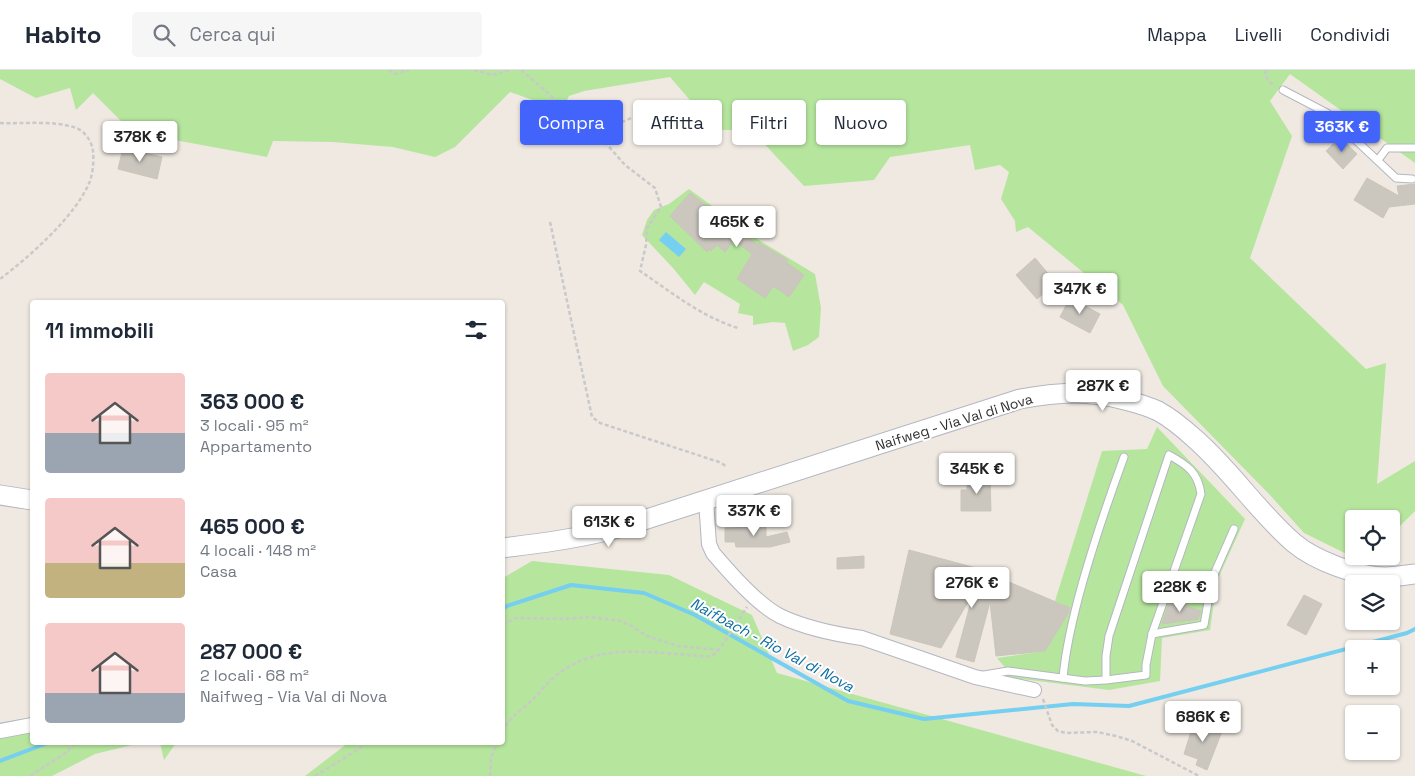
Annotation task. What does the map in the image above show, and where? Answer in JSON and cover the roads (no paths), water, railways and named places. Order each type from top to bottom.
[{"type":"main road","name":"Naifweg - Via Val di Nova","points":[[505,548],[590,536],[1020,399],[1052,393],[1085,392],[1134,402],[1157,410],[1174,421],[1213,454],[1260,508],[1294,543],[1317,558],[1366,575],[1385,577],[1415,574]]},
{"type":"main road","points":[[0,496],[30,500]]},
{"type":"street","points":[[706,500],[709,544],[714,553],[755,598],[779,615],[803,626],[862,638],[975,677],[1038,694]]},
{"type":"street","points":[[0,731],[30,725]]},
{"type":"lane","points":[[1283,90],[1327,113],[1396,178],[1412,179]]},
{"type":"lane","points":[[1378,160],[1387,148],[1415,148]]},
{"type":"lane","points":[[975,677],[1008,671],[1085,681],[1106,680],[1146,675],[1152,634],[1202,494],[1200,484],[1189,467],[1168,456],[1109,636],[1106,656],[1106,680]]},
{"type":"lane","points":[[1064,678],[1065,656],[1072,619],[1098,526],[1124,457]]},
{"type":"lane","points":[[1152,634],[1204,625],[1212,579],[1234,529]]},
{"type":"water","points":[[666,232],[686,249],[679,257],[659,240]]},
{"type":"waterway","name":"Naifbach - Rio Val di Nova","points":[[505,607],[571,585],[644,593],[695,615],[848,701],[924,719],[1073,704],[1129,706],[1407,633],[1415,629]]},
{"type":"waterway","name":"Naifbach - Rio Val di Nova","points":[[0,761],[42,745]]}]
